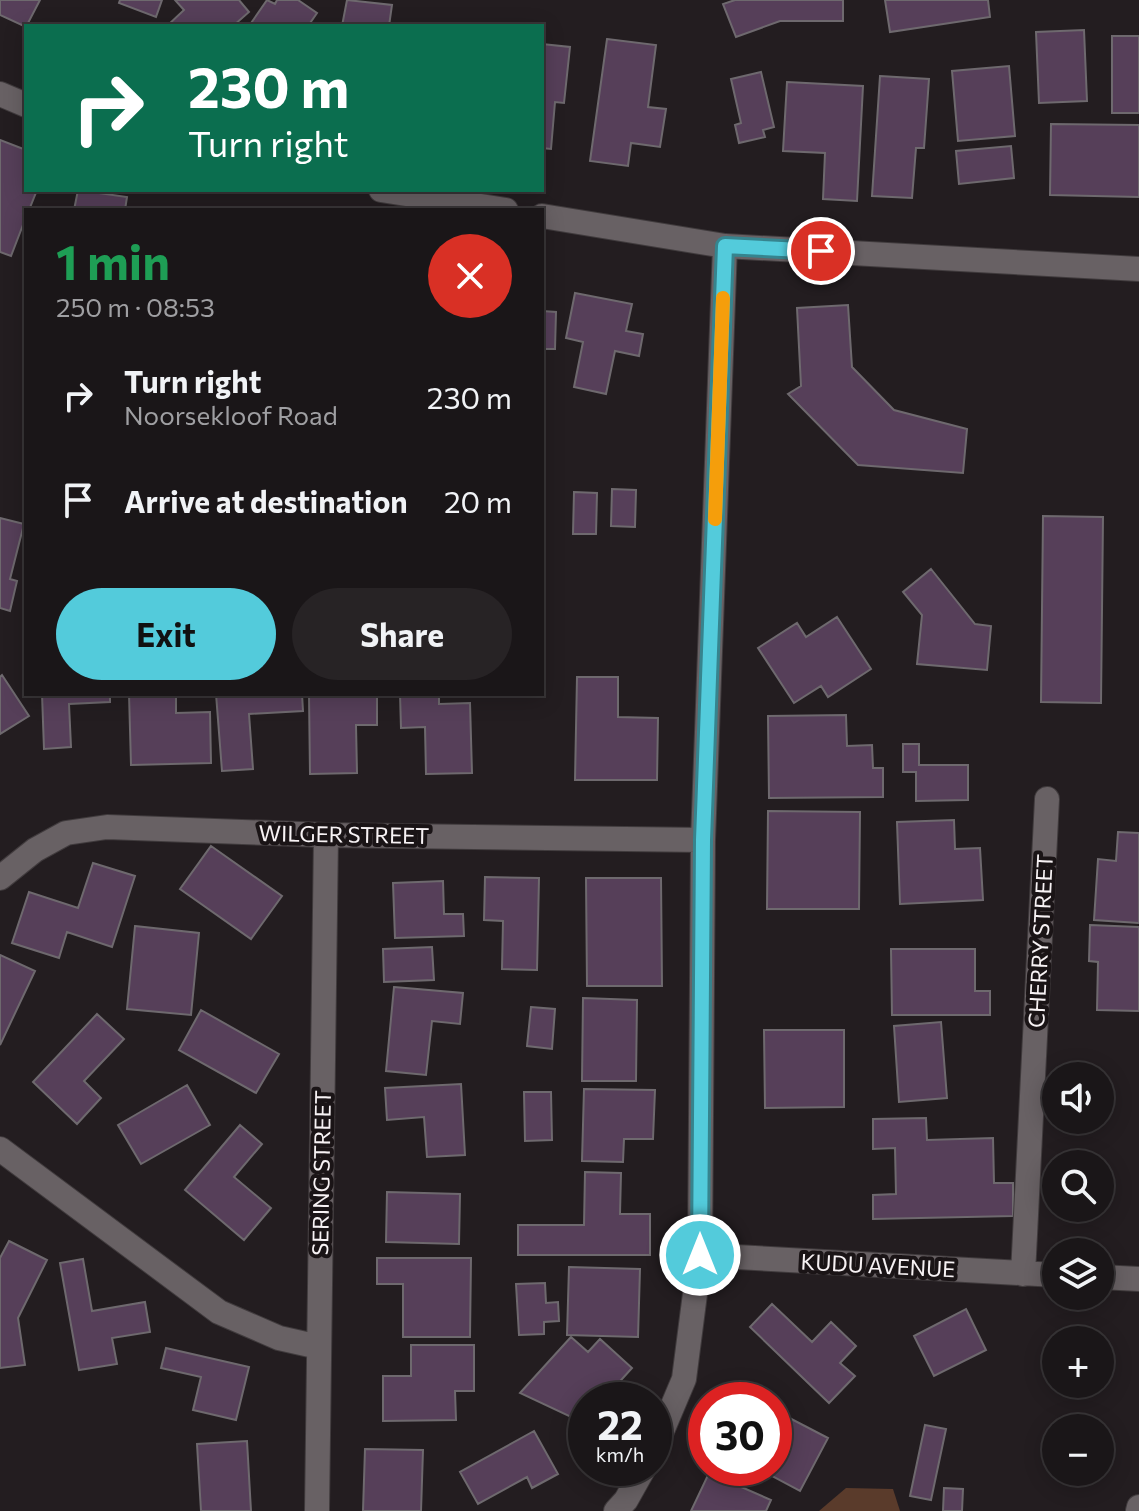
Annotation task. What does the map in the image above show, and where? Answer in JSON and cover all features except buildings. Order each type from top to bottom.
[{"type":"street","points":[[0,94],[24,104]]},
{"type":"street","points":[[394,192],[494,208]]},
{"type":"street","points":[[544,216],[725,246],[1139,269]]},
{"type":"street","points":[[672,1407],[684,1379],[700,1255],[703,840],[725,246]]},
{"type":"street","name":"CHERRY STREET","points":[[1023,1274],[1047,799]]},
{"type":"street","name":"WILGER STREET","points":[[0,878],[35,850],[66,833],[107,827],[326,835],[703,840]]},
{"type":"street","name":"SERING STREET","points":[[317,1511],[326,835]]},
{"type":"street","points":[[0,1149],[219,1312],[279,1338],[319,1347]]},
{"type":"street","name":"KUDU AVENUE","points":[[700,1255],[1042,1275]]},
{"type":"street","points":[[1114,1278],[1139,1279]]},
{"type":"street","points":[[616,1511],[634,1486]]},
{"type":"shaded area","points":[[846,1488],[893,1489],[900,1511],[819,1511]]},
{"type":"slow traffic","points":[[715,519],[723,298]]},
{"type":"route","points":[[700,1255],[703,840],[725,246],[821,251]]}]
